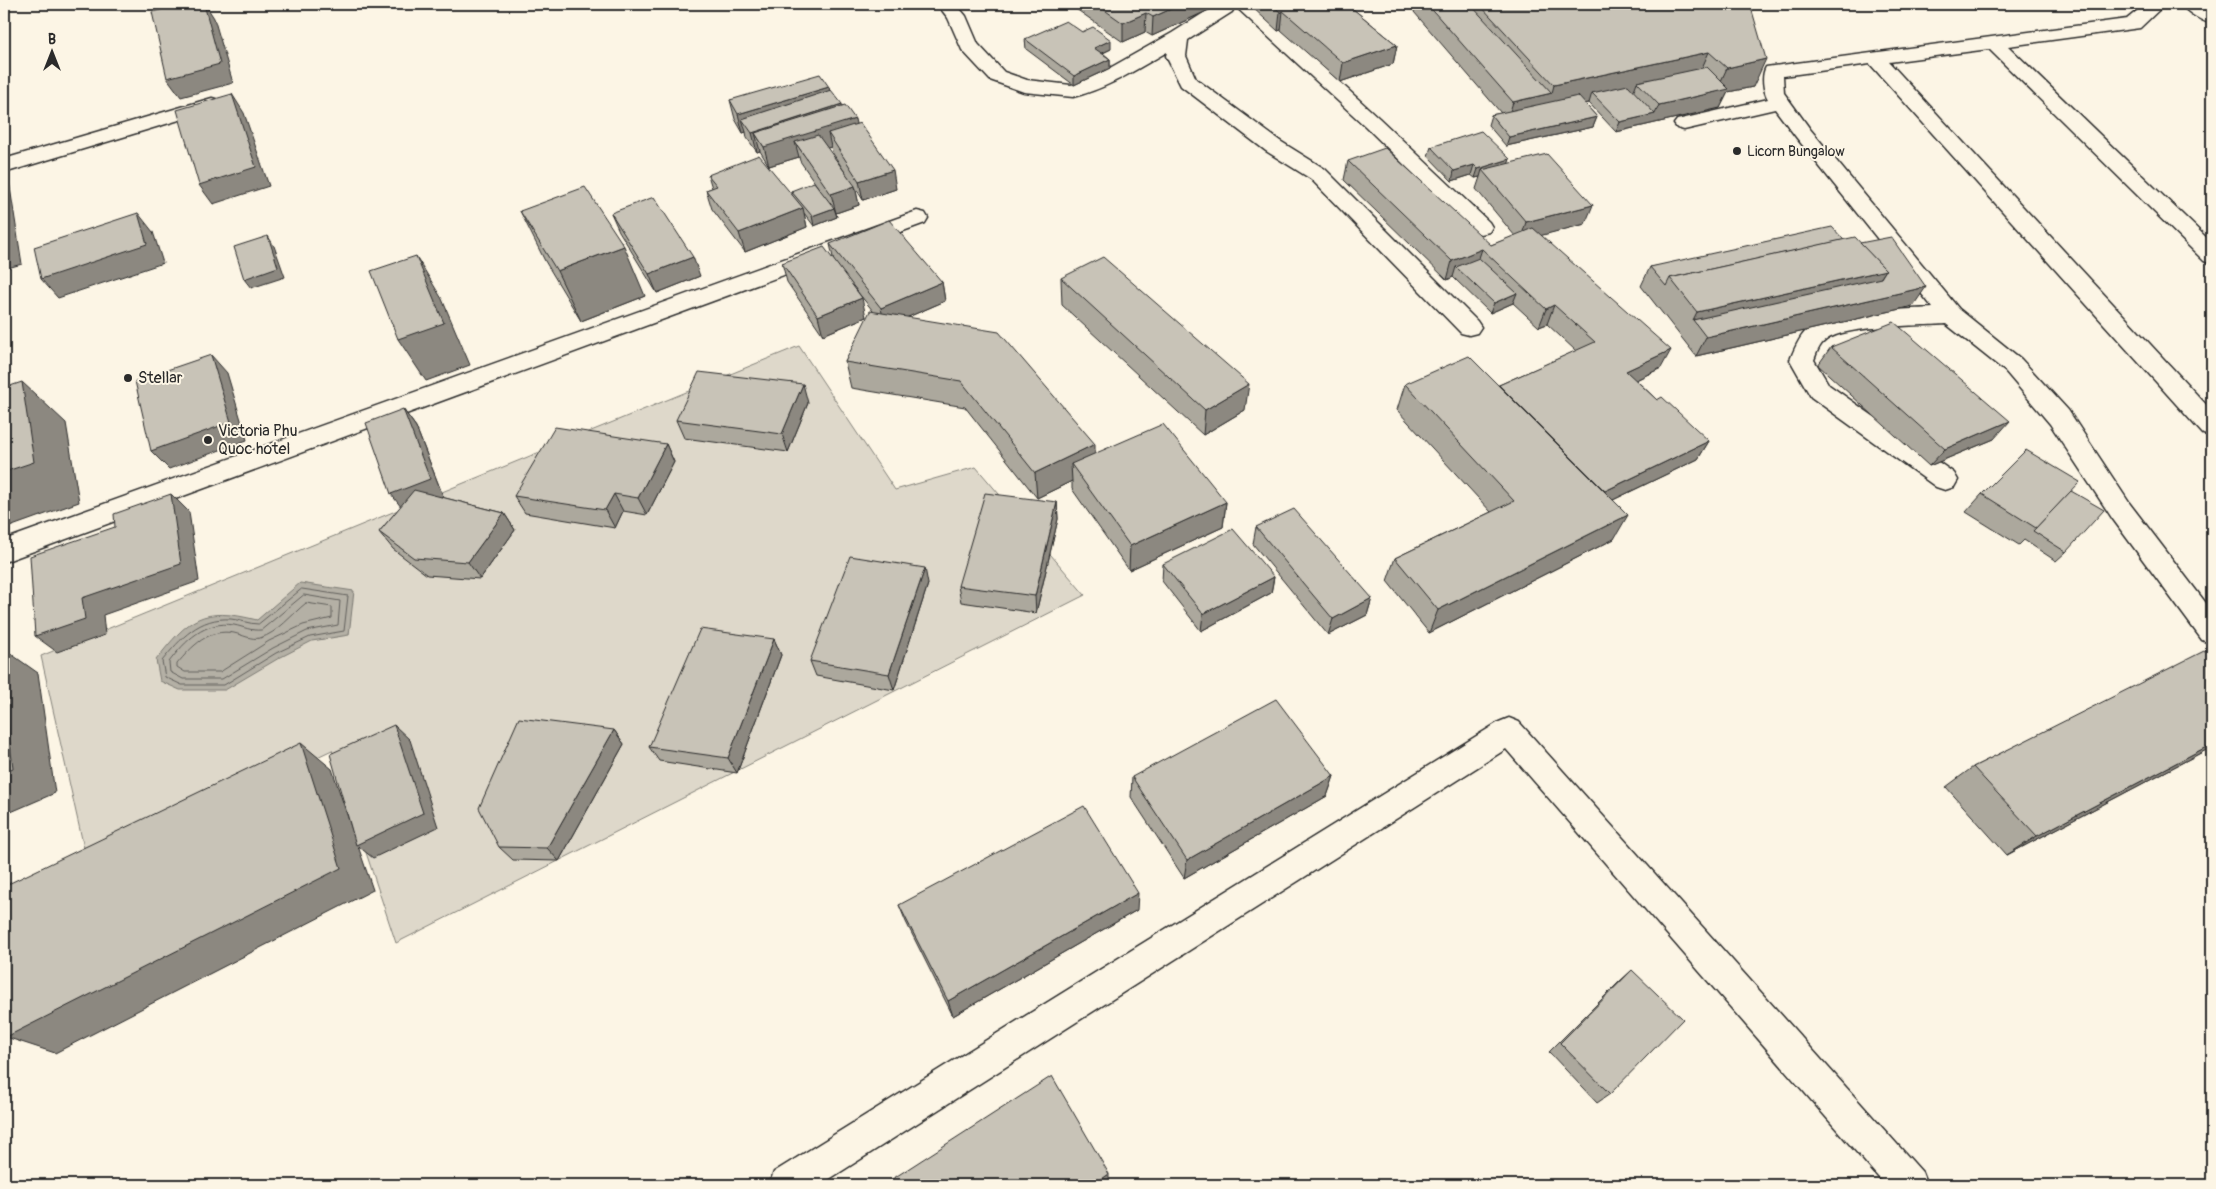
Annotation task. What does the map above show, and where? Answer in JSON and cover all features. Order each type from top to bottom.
[{"type":"street","points":[[946,4],[958,16],[969,46],[997,76],[1024,86],[1073,91],[1108,77],[1179,38],[1226,8],[1227,4]]},
{"type":"street","points":[[1243,4],[1372,122],[1481,227]]},
{"type":"street","points":[[2152,4],[2153,7],[2133,24],[1773,71],[1774,93],[1951,315],[2013,365],[2059,416],[2121,511],[2212,632]]},
{"type":"street","points":[[2190,4],[2212,18]]},
{"type":"street","points":[[1179,38],[1176,56],[1188,82],[1273,146],[1318,174],[1469,327]]},
{"type":"street","points":[[1994,43],[2212,256]]},
{"type":"street","points":[[1875,58],[2212,427]]},
{"type":"street","points":[[1684,124],[1780,102]]},
{"type":"street","points":[[4,166],[212,104]]},
{"type":"street","points":[[4,552],[917,218]]},
{"type":"street","points":[[1945,480],[1820,391],[1802,360],[1808,344],[1820,332],[1842,324],[1951,315]]},
{"type":"street","points":[[787,1185],[1509,731],[1909,1185]]},
{"type":"shaded area","points":[[799,346],[895,490],[976,467],[1085,595],[396,943],[332,750],[88,866],[41,656]]},
{"type":"water","points":[[300,583],[354,591],[349,635],[312,641],[225,690],[180,690],[160,681],[156,660],[188,625],[210,615],[223,614],[257,620]]},
{"type":"building","points":[[184,4],[204,4],[220,64],[167,78],[152,12]]},
{"type":"building","points":[[1096,4],[1182,4],[1153,17],[1146,13],[1123,23]]},
{"type":"building","points":[[1271,4],[1347,4],[1397,45],[1343,63],[1283,11],[1280,12]]},
{"type":"building","points":[[1427,4],[1470,4],[1552,93],[1513,102]]},
{"type":"building","points":[[1479,4],[1750,4],[1766,59],[1727,68],[1709,52],[1554,85]]},
{"type":"building","points":[[1066,21],[1082,32],[1093,27],[1111,40],[1094,48],[1110,59],[1074,76],[1025,39]]},
{"type":"building","points":[[1707,67],[1729,89],[1659,105],[1637,82]]},
{"type":"building","points":[[820,74],[829,87],[738,114],[730,100]]},
{"type":"building","points":[[1628,85],[1655,114],[1620,122],[1592,93]]},
{"type":"building","points":[[831,90],[842,104],[752,133],[742,119]]},
{"type":"building","points":[[232,94],[256,167],[199,185],[177,110]]},
{"type":"building","points":[[1578,96],[1597,117],[1509,137],[1491,115]]},
{"type":"building","points":[[845,105],[855,119],[764,147],[755,133]]},
{"type":"building","points":[[860,123],[893,170],[859,181],[828,133]]},
{"type":"building","points":[[1481,131],[1510,159],[1478,169],[1474,165],[1454,171],[1431,147]]},
{"type":"building","points":[[818,135],[855,186],[831,194],[795,142]]},
{"type":"building","points":[[1385,148],[1491,245],[1533,228],[1671,350],[1626,371],[1657,400],[1662,397],[1709,441],[1605,491],[1499,385],[1595,342],[1554,305],[1546,309],[1482,249],[1452,261],[1348,161]]},
{"type":"building","points":[[1547,154],[1593,205],[1526,222],[1482,170]]},
{"type":"building","points":[[759,155],[803,208],[739,233],[706,190],[717,186],[708,175]]},
{"type":"building","points":[[814,182],[834,208],[812,216],[791,191]]},
{"type":"building","points":[[585,187],[624,246],[557,271],[520,211]]},
{"type":"building","points":[[654,197],[693,257],[649,274],[611,213]]},
{"type":"building","points":[[138,213],[147,244],[41,279],[34,247]]},
{"type":"building","points":[[889,220],[942,282],[881,308],[830,244]]},
{"type":"building","points":[[1832,227],[1844,240],[1670,278],[1666,286],[1650,267]]},
{"type":"building","points":[[268,236],[278,267],[244,279],[234,247]]},
{"type":"building","points":[[1855,237],[1886,270],[1697,312],[1670,278]]},
{"type":"building","points":[[1891,237],[1926,287],[1706,337],[1693,320],[1881,278],[1886,270],[1860,243]]},
{"type":"building","points":[[824,247],[862,298],[818,316],[782,263]]},
{"type":"building","points":[[416,256],[444,323],[398,339],[371,271]]},
{"type":"building","points":[[1103,257],[1249,384],[1205,410],[1061,278]]},
{"type":"building","points":[[1479,258],[1517,293],[1494,303],[1456,267]]},
{"type":"building","points":[[870,311],[999,332],[1095,444],[1035,473],[961,381],[845,362]]},
{"type":"building","points":[[1894,322],[2010,421],[1945,449],[1831,347]]},
{"type":"building","points":[[211,355],[231,422],[151,451],[135,381]]},
{"type":"building","points":[[1469,356],[1628,515],[1438,610],[1395,558],[1514,501],[1405,384]]},
{"type":"building","points":[[699,372],[803,384],[782,434],[676,420]]},
{"type":"building","points":[[22,382],[34,462],[4,472],[4,388]]},
{"type":"building","points":[[403,409],[430,479],[391,494],[366,423]]},
{"type":"building","points":[[1163,424],[1226,502],[1130,546],[1071,464]]},
{"type":"building","points":[[555,427],[666,444],[638,498],[614,494],[605,510],[514,496]]},
{"type":"building","points":[[2026,450],[2080,482],[2036,528],[1982,494]]},
{"type":"building","points":[[414,490],[504,513],[468,562],[414,558],[379,532]]},
{"type":"building","points":[[2071,491],[2104,510],[2066,552],[2033,531]]},
{"type":"building","points":[[985,493],[1057,502],[1035,596],[958,586]]},
{"type":"building","points":[[171,494],[181,564],[82,598],[85,619],[35,636],[30,556],[115,527],[114,514]]},
{"type":"building","points":[[1294,509],[1372,598],[1333,619],[1256,527]]},
{"type":"building","points":[[1233,529],[1274,577],[1203,614],[1163,564]]},
{"type":"building","points":[[850,556],[925,568],[889,674],[810,661]]},
{"type":"building","points":[[700,629],[774,639],[728,758],[649,747]]},
{"type":"building","points":[[2210,648],[2212,650],[2212,744],[2037,836],[1973,767]]},
{"type":"building","points":[[4,694],[13,768],[4,772]]},
{"type":"building","points":[[1276,699],[1334,776],[1187,860],[1132,777]]},
{"type":"building","points":[[519,718],[614,730],[547,848],[499,847],[479,808]]},
{"type":"building","points":[[394,725],[423,813],[356,845],[330,754]]},
{"type":"building","points":[[301,743],[341,868],[6,1037],[4,1019],[4,886]]},
{"type":"building","points":[[1084,806],[1138,893],[948,1001],[899,905]]},
{"type":"building","points":[[1632,970],[1683,1019],[1610,1094],[1560,1043]]},
{"type":"building","points":[[1052,1076],[1109,1174],[1093,1185],[883,1185]]},
{"type":"place","name":"Licorn Bungalow","points":[[1737,151]]},
{"type":"place","name":"Stellar","points":[[128,378]]},
{"type":"place","name":"Victoria Phu Quoc hotel","points":[[208,440]]}]
